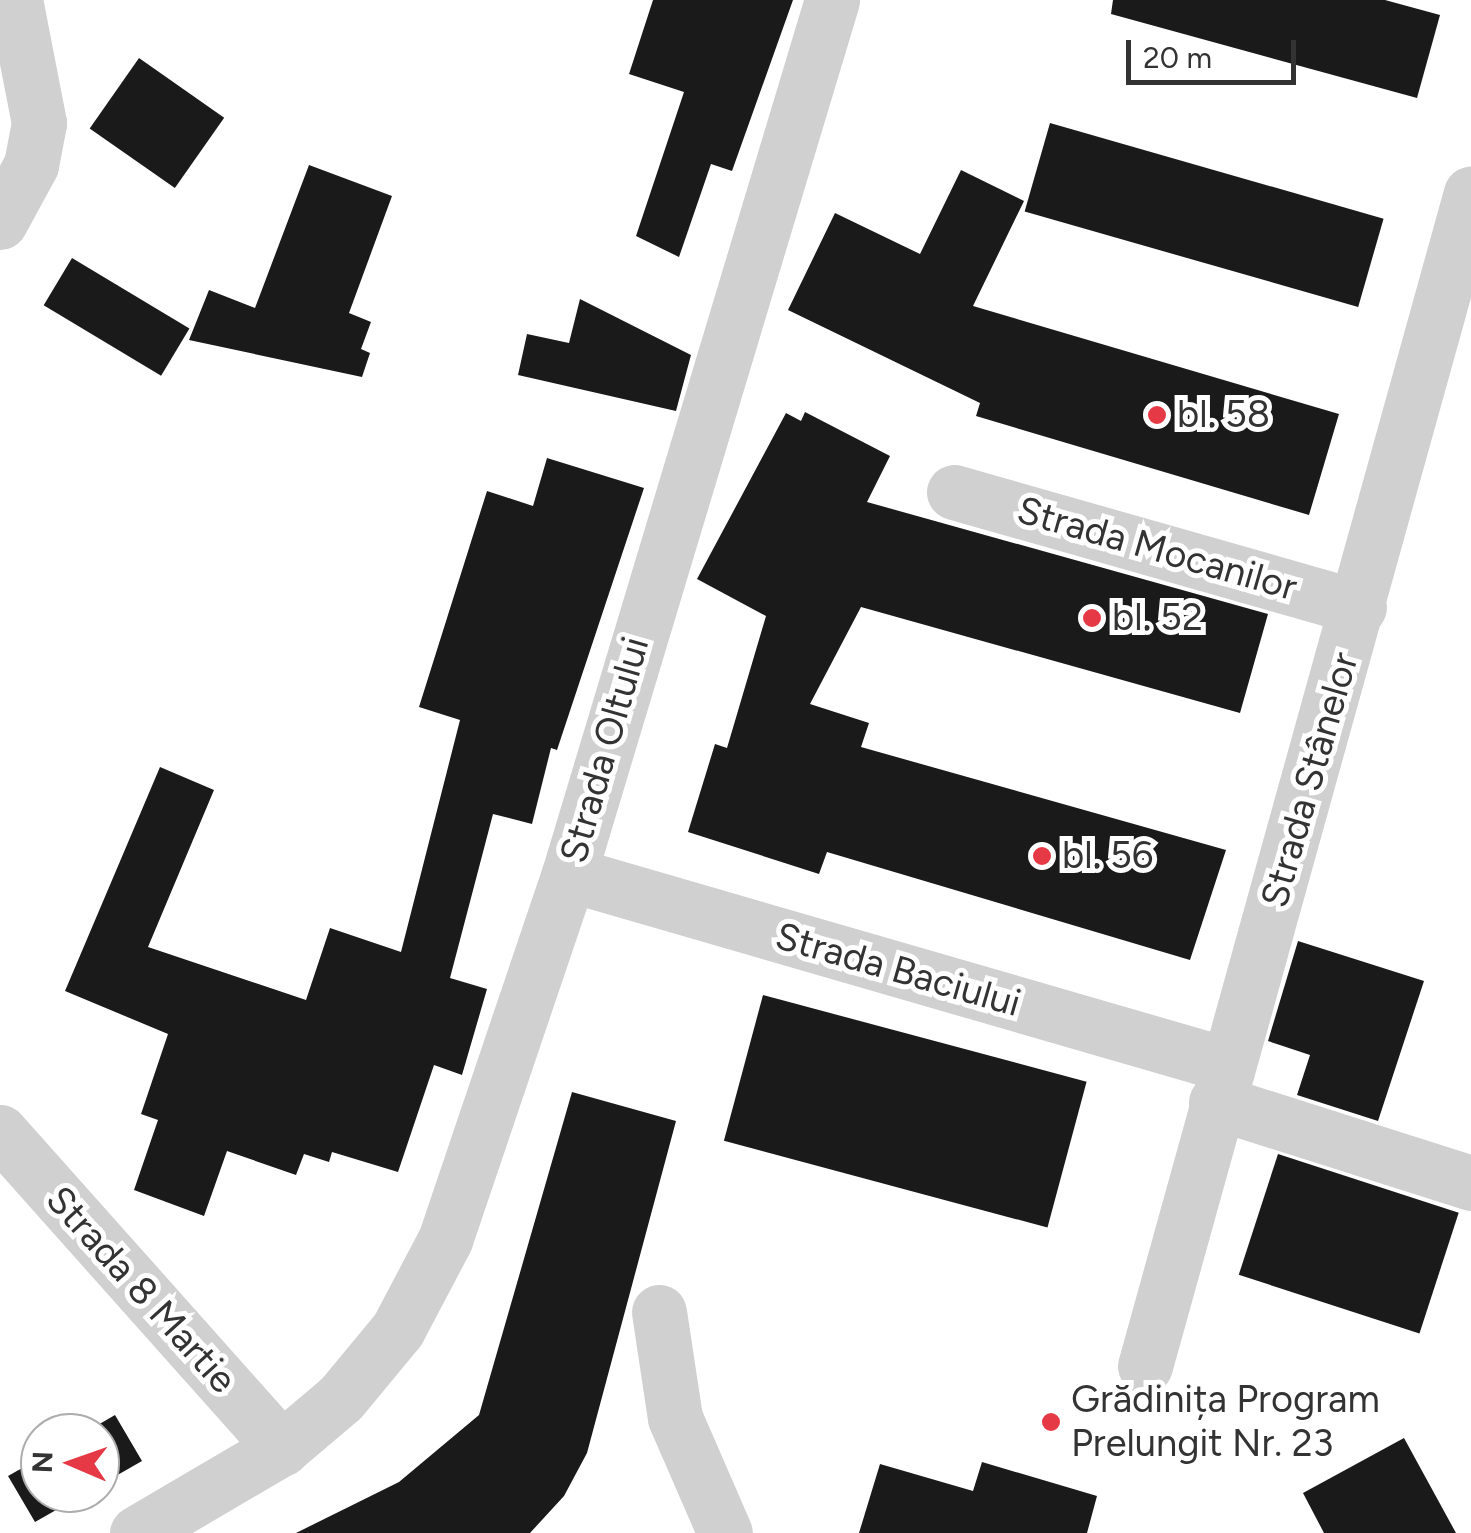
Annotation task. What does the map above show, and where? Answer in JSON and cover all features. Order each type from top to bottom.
[{"type":"street","points":[[0,222],[31,165],[40,123],[14,0]]},
{"type":"street","name":"Strada Oltului","points":[[137,1533],[282,1448],[342,1398],[398,1329],[445,1240],[569,874],[740,290],[832,0]]},
{"type":"street","name":"Strada Stânelor","points":[[1145,1366],[1471,193]]},
{"type":"street","name":"Strada Mocanilor","points":[[954,492],[1359,606]]},
{"type":"street","name":"Strada Baciului","points":[[569,874],[1222,1084],[1471,1183]]},
{"type":"street","name":"Strada 8 Martie","points":[[0,1132],[282,1448]]},
{"type":"street","points":[[659,1312],[675,1418],[725,1533]]},
{"type":"building","points":[[653,0],[793,0],[732,171],[711,164],[679,257],[636,236],[684,92],[629,74]]},
{"type":"building","points":[[1113,0],[1385,0],[1440,15],[1417,98],[1111,14]]},
{"type":"building","points":[[139,58],[224,118],[175,188],[90,128]]},
{"type":"building","points":[[1050,123],[1384,219],[1358,307],[1025,211]]},
{"type":"building","points":[[309,165],[392,196],[349,313],[371,322],[361,349],[370,353],[362,377],[189,340],[209,290],[255,308]]},
{"type":"building","points":[[961,170],[1024,201],[973,306],[1339,414],[1309,515],[976,416],[980,403],[788,310],[835,213],[920,254]]},
{"type":"building","points":[[72,258],[189,329],[161,376],[44,305]]},
{"type":"building","points":[[580,299],[691,355],[676,411],[518,375],[527,334],[569,343]]},
{"type":"building","points":[[805,412],[890,456],[867,502],[1268,614],[1240,713],[861,607],[810,704],[869,723],[861,747],[1226,850],[1190,960],[827,852],[819,874],[688,832],[715,744],[727,748],[766,616],[697,579],[786,413],[801,421]]},
{"type":"building","points":[[547,458],[644,488],[557,750],[551,748],[532,824],[493,814],[450,978],[487,989],[462,1075],[434,1065],[398,1172],[332,1152],[329,1162],[304,1154],[296,1175],[227,1151],[204,1216],[134,1190],[158,1120],[141,1114],[168,1034],[65,991],[160,767],[214,790],[148,947],[306,1000],[330,928],[401,952],[460,720],[419,707],[487,491],[533,506]]},
{"type":"building","points":[[1298,941],[1424,981],[1378,1121],[1297,1095],[1310,1055],[1268,1041]]},
{"type":"building","points":[[763,995],[1087,1082],[1048,1228],[724,1141]]},
{"type":"building","points":[[572,1092],[676,1121],[587,1453],[564,1496],[530,1533],[296,1533],[399,1482],[479,1415]]},
{"type":"building","points":[[1278,1154],[1459,1213],[1419,1333],[1239,1275]]},
{"type":"building","points":[[120,1424],[142,1461],[120,1474]]},
{"type":"building","points":[[1404,1438],[1456,1533],[1324,1533],[1303,1493]]},
{"type":"building","name":"Grădinița Program Prelungit Nr. 23","points":[[982,1462],[1097,1496],[1087,1533],[859,1533],[880,1464],[973,1491]]},
{"type":"building","points":[[20,1469],[20,1496],[8,1476]]},
{"type":"building","points":[[30,1513],[51,1513],[35,1522]]},
{"type":"place","name":"bl. 58","points":[[1157,415]]},
{"type":"place","name":"bl. 52","points":[[1092,618]]},
{"type":"place","name":"bl. 56","points":[[1042,856]]},
{"type":"place","name":"Grădinița Program Prelungit Nr. 23","points":[[1051,1422]]}]
